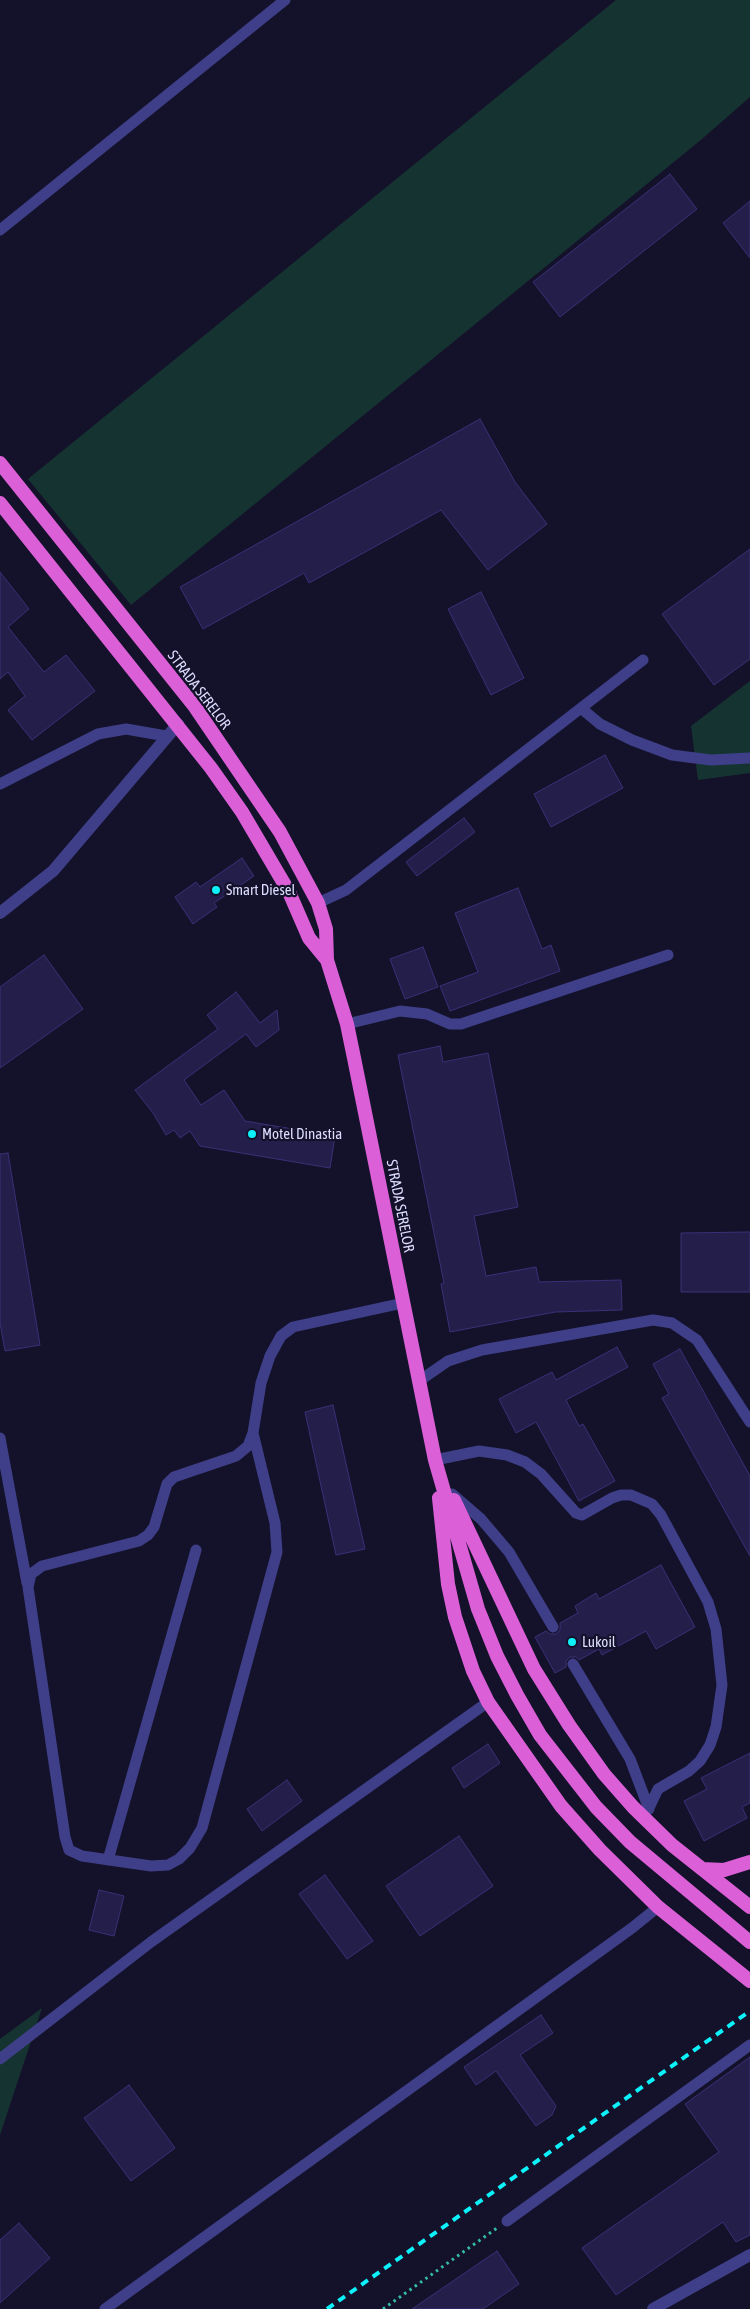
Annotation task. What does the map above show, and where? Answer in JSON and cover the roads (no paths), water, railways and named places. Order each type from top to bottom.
[{"type":"highway","name":"STRADA SERELOR","points":[[0,463],[195,708],[280,832],[318,903],[326,929],[327,960],[347,1024],[435,1460]]},
{"type":"highway","name":"STRADA SERELOR","points":[[0,503],[178,724],[242,812],[289,892],[309,938],[327,960]]},
{"type":"highway","points":[[435,1460],[508,1617],[568,1725],[604,1774],[632,1806],[702,1869],[750,1908]]},
{"type":"highway","points":[[435,1460],[448,1584],[455,1617],[472,1671],[488,1702],[561,1806],[600,1850],[658,1907],[750,1981]]},
{"type":"highway","points":[[435,1460],[478,1609],[497,1656],[540,1735],[596,1807],[630,1842],[750,1942]]},
{"type":"highway","points":[[702,1869],[724,1870],[750,1862]]},
{"type":"street","points":[[0,913],[53,872],[178,724]]},
{"type":"street","points":[[653,2309],[668,2305],[750,2255]]},
{"type":"lane","points":[[0,230],[286,0]]},
{"type":"lane","points":[[318,903],[346,890],[582,709],[642,660]]},
{"type":"lane","points":[[582,709],[600,724],[672,755],[711,760],[750,758]]},
{"type":"lane","points":[[0,784],[98,734],[126,729],[166,736]]},
{"type":"lane","points":[[347,1024],[400,1011],[428,1014],[450,1024],[462,1024],[668,955]]},
{"type":"lane","points":[[28,1587],[31,1574],[42,1566],[139,1541],[148,1535],[154,1527],[167,1484],[174,1477],[236,1456],[248,1446],[253,1433],[261,1383],[270,1356],[281,1336],[293,1326],[404,1303]]},
{"type":"lane","points":[[419,1381],[448,1361],[482,1350],[653,1320],[672,1323],[697,1340],[750,1422]]},
{"type":"lane","points":[[0,1438],[28,1587],[69,1850],[82,1856],[151,1866],[168,1865],[179,1859],[190,1848],[202,1828],[277,1552],[275,1523],[253,1433]]},
{"type":"lane","points":[[435,1460],[479,1451],[507,1455],[525,1462],[541,1474],[576,1513],[582,1514],[612,1498],[631,1495],[652,1504],[661,1515],[708,1602],[716,1629],[722,1685],[718,1719],[710,1745],[700,1761],[690,1771],[658,1789],[649,1808]]},
{"type":"lane","points":[[450,1492],[481,1519],[508,1552],[553,1627]]},
{"type":"lane","points":[[108,1860],[196,1550]]},
{"type":"lane","points":[[573,1664],[630,1759],[649,1808],[654,1827]]},
{"type":"lane","points":[[0,2059],[151,1942],[488,1702]]},
{"type":"lane","points":[[105,2309],[632,1928],[658,1907]]},
{"type":"lane","points":[[507,2221],[750,2045]]},
{"type":"railway","points":[[327,2309],[750,2011]]},
{"type":"place","name":"Smart Diesel","points":[[216,890]]},
{"type":"place","name":"Motel Dinastia","points":[[252,1134]]},
{"type":"place","name":"Lukoil","points":[[572,1642]]}]
